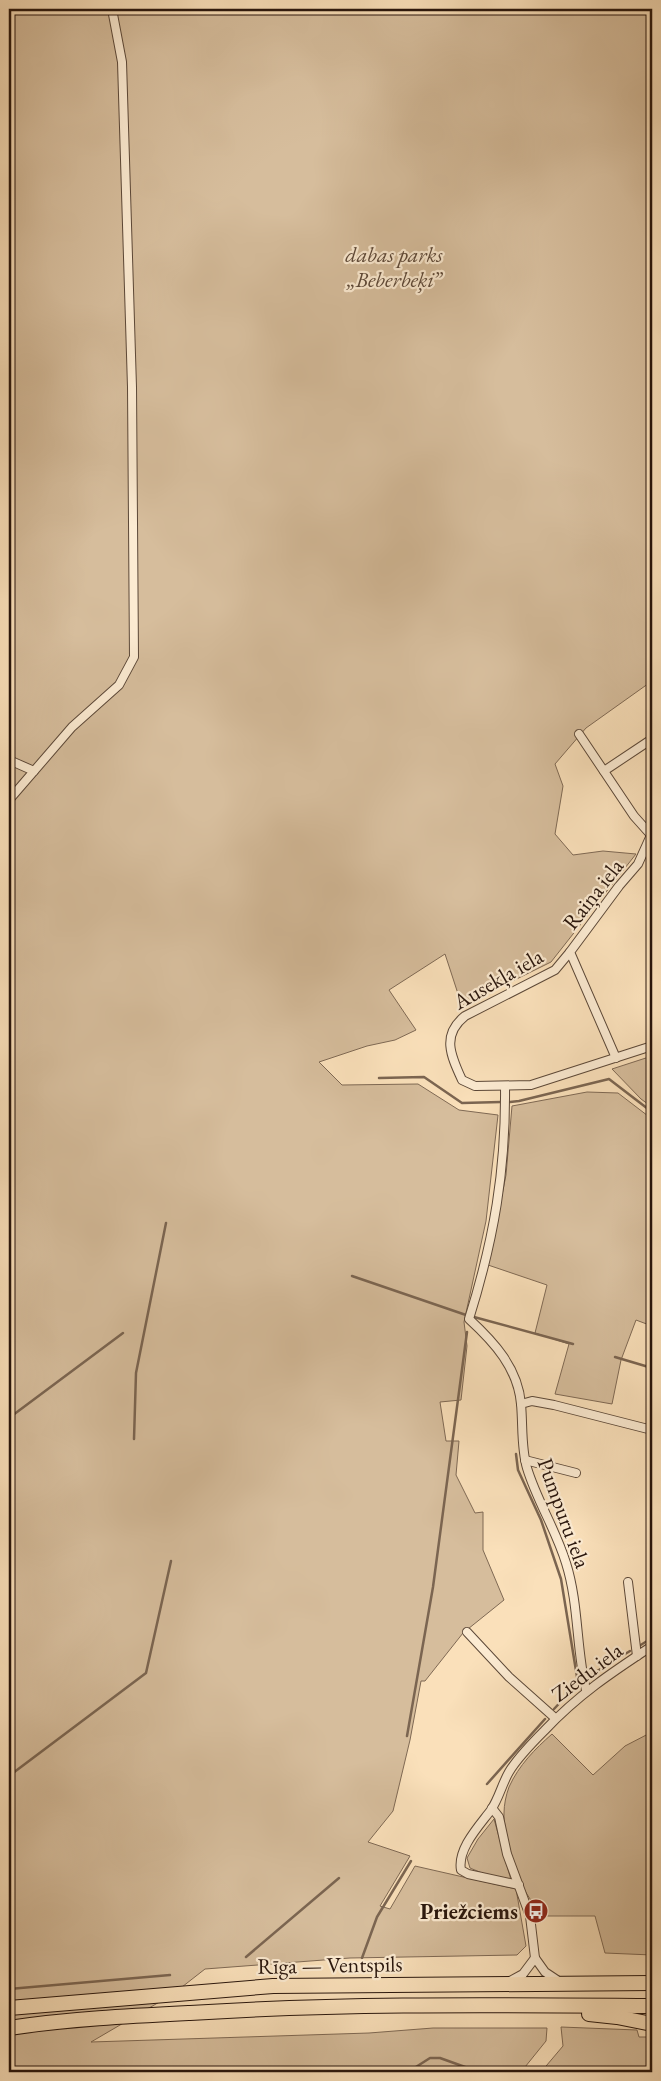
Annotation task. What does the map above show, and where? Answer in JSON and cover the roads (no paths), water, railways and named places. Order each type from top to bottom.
[{"type":"highway","name":"Rīga — Ventspils","points":[[9,2008],[273,1986],[652,1983]]},
{"type":"highway","name":"Rīga — Ventspils","points":[[9,2028],[152,2015],[282,2007],[449,2004],[652,2006]]},
{"type":"highway","points":[[449,2004],[525,2013],[596,2014],[652,2024]]},
{"type":"street","points":[[9,800],[72,726],[119,685],[134,657],[132,388],[122,62],[112,9]]},
{"type":"street","points":[[579,734],[634,816],[651,834]]},
{"type":"street","points":[[604,771],[652,739]]},
{"type":"street","points":[[9,760],[34,771]]},
{"type":"street","name":"Raiņa iela","points":[[616,1058],[570,952],[619,886],[638,864],[651,834]]},
{"type":"street","name":"Ausekļa iela","points":[[570,952],[555,970],[465,1016],[455,1024],[451,1033],[450,1046],[462,1080],[475,1086],[505,1086],[542,1082],[652,1046]]},
{"type":"street","name":"Pumpuru iela","points":[[505,1086],[506,1126],[504,1154],[493,1234],[469,1319],[495,1344],[506,1360],[521,1404],[525,1460],[566,1563],[573,1597],[580,1663],[586,1690]]},
{"type":"street","points":[[521,1404],[532,1401],[554,1405],[652,1430]]},
{"type":"street","points":[[525,1460],[576,1473]]},
{"type":"street","points":[[628,1582],[637,1656]]},
{"type":"street","points":[[467,1632],[509,1678],[555,1718]]},
{"type":"street","name":"Ziedu iela","points":[[492,1808],[509,1772],[555,1718],[586,1690],[652,1646]]},
{"type":"street","points":[[519,1885],[468,1874],[460,1870],[461,1856],[492,1808],[499,1817],[507,1854],[519,1885],[530,1916],[535,1958],[545,1972],[562,1983]]},
{"type":"street","points":[[506,1983],[523,1974],[535,1958]]},
{"type":"waterway","points":[[379,1078],[424,1077],[462,1103],[501,1102]]},
{"type":"waterway","points":[[510,1102],[609,1079],[652,1112]]},
{"type":"waterway","points":[[134,1439],[136,1373],[166,1223]]},
{"type":"waterway","points":[[352,1276],[466,1315]]},
{"type":"waterway","points":[[474,1317],[573,1344]]},
{"type":"waterway","points":[[407,1736],[433,1587],[467,1332]]},
{"type":"waterway","points":[[9,1418],[123,1333]]},
{"type":"waterway","points":[[615,1357],[652,1368]]},
{"type":"waterway","points":[[516,1454],[518,1470],[541,1520],[561,1579],[578,1683],[554,1709]]},
{"type":"waterway","points":[[9,1776],[146,1673],[171,1561]]},
{"type":"waterway","points":[[639,1646],[652,1638]]},
{"type":"waterway","points":[[589,1676],[630,1651]]},
{"type":"waterway","points":[[487,1784],[545,1719]]},
{"type":"waterway","points":[[362,1958],[377,1917],[411,1861]]},
{"type":"waterway","points":[[246,1957],[339,1878]]},
{"type":"waterway","points":[[9,1989],[170,1975]]},
{"type":"waterway","points":[[408,2072],[430,2058],[440,2058],[479,2072]]},
{"type":"place","name":"Priežciems","points":[[536,1911]]},
{"type":"park label","name":"dabas parks „Beberbeķi”","points":[[394,266]]}]
